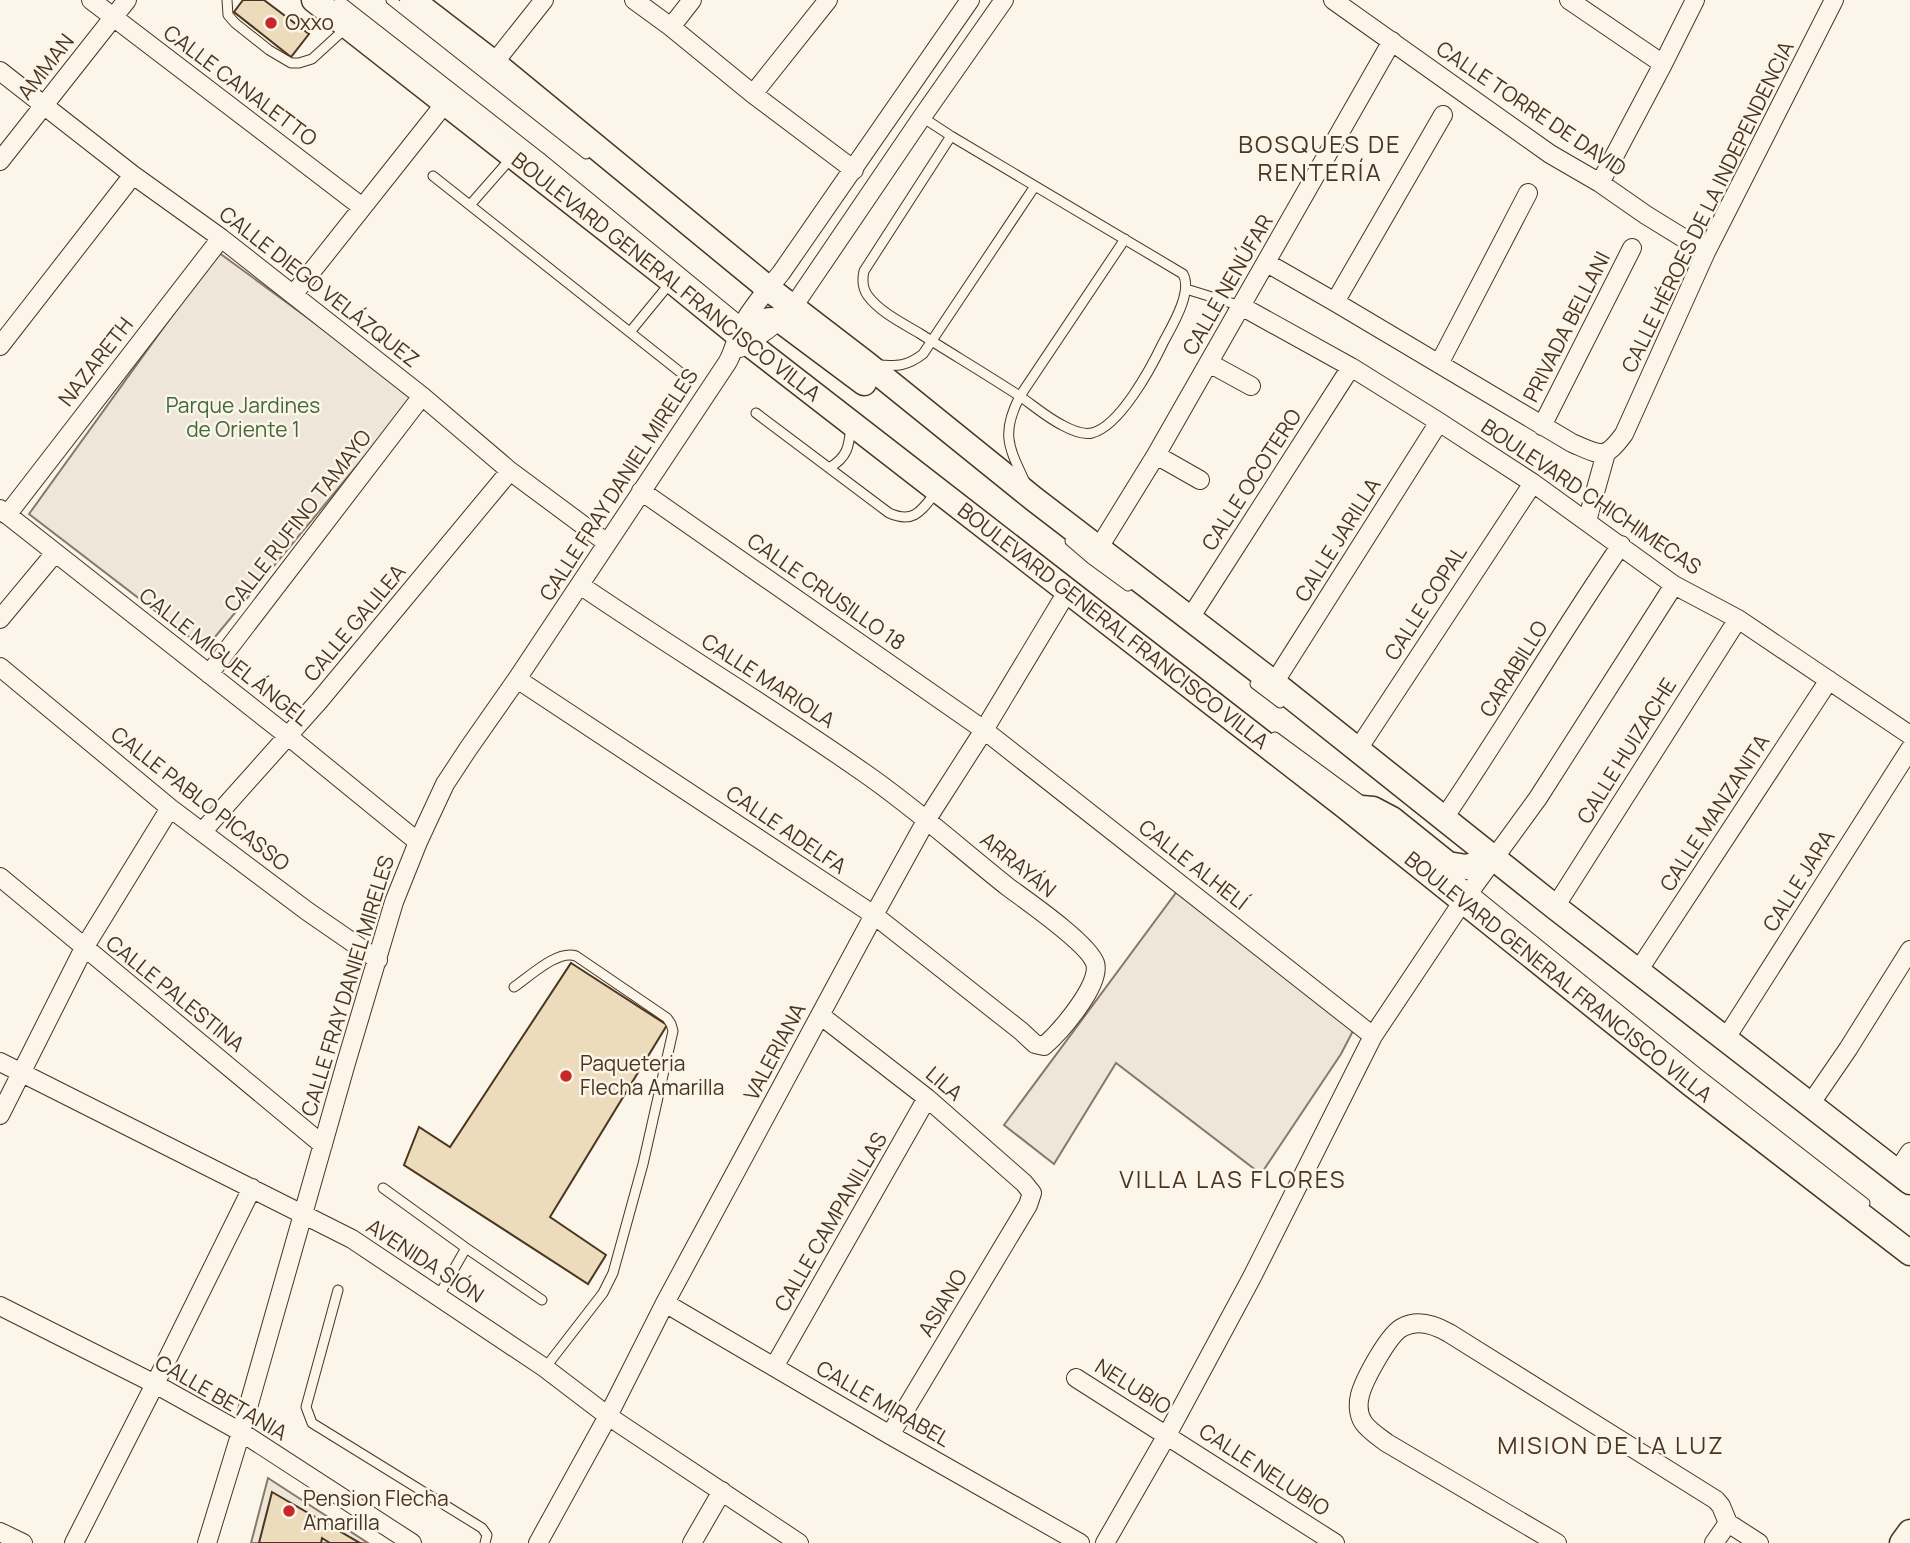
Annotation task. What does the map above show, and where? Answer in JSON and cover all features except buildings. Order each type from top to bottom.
[{"type":"main road","name":"BOULEVARD GENERAL FRANCISCO VILLA","points":[[314,0],[748,338],[937,491],[1346,807],[1467,896],[1692,1084],[1907,1249]]},
{"type":"main road","points":[[412,0],[494,63],[774,304],[927,429],[952,439]]},
{"type":"main road","points":[[748,338],[766,319],[774,304]]},
{"type":"main road","points":[[774,304],[868,365],[952,439],[1191,618],[1262,681],[1444,818],[1490,863],[1555,907],[1811,1103],[1906,1169]]},
{"type":"main road","points":[[1346,807],[1373,809],[1404,827],[1448,864],[1466,867],[1490,863]]},
{"type":"main road","points":[[1902,1543],[1910,1532]]},
{"type":"street","name":"CALLE CANALETTO","points":[[91,0],[362,207]]},
{"type":"street","name":"AMMAN","points":[[0,161],[127,0]]},
{"type":"street","points":[[494,63],[544,0]]},
{"type":"street","points":[[634,0],[854,170]]},
{"type":"street","points":[[671,27],[692,0]]},
{"type":"street","points":[[753,94],[828,0]]},
{"type":"street","points":[[774,304],[781,273],[971,0]]},
{"type":"street","points":[[774,304],[922,117],[1004,0]]},
{"type":"street","name":"CALLE TORRE DE DAVID","points":[[1333,0],[1550,154],[1706,252]]},
{"type":"street","points":[[1569,0],[1663,64]]},
{"type":"street","points":[[1600,183],[1695,0]]},
{"type":"street","name":"CALLE HÉROES DE LA INDEPENDENCIA","points":[[1605,453],[1615,447],[1625,434],[1706,252],[1834,0]]},
{"type":"street","name":"CALLE NENÚFAR","points":[[1098,549],[1156,455],[1392,41]]},
{"type":"street","name":"CALLE DIEGO VELÁZQUEZ","points":[[0,71],[133,175],[221,237],[422,396],[510,471],[607,543]]},
{"type":"street","points":[[293,295],[446,102]]},
{"type":"street","points":[[1335,302],[1443,115]]},
{"type":"street","points":[[0,346],[133,175]]},
{"type":"street","points":[[1439,364],[1528,193]]},
{"type":"street","name":"NAZARETH","points":[[4,512],[221,237]]},
{"type":"street","name":"PRIVADA BELLANI","points":[[1542,426],[1632,247]]},
{"type":"street","name":"BOULEVARD CHICHIMECAS","points":[[1267,263],[1542,426],[1590,451],[1605,453]]},
{"type":"street","name":"BOULEVARD CHICHIMECAS","points":[[1241,306],[1351,367],[1439,422],[1533,483],[1674,585],[1738,618],[1910,735]]},
{"type":"street","name":"CALLE FRAY DANIEL MIRELES","points":[[207,1543],[394,902],[418,842],[445,784],[641,491],[748,338]]},
{"type":"street","points":[[1209,363],[1251,386]]},
{"type":"street","name":"CALLE OCOTERO","points":[[1191,618],[1351,367]]},
{"type":"street","name":"CALLE RUFINO TAMAYO","points":[[209,674],[422,396]]},
{"type":"street","name":"CALLE JARILLA","points":[[1262,681],[1439,422]]},
{"type":"street","points":[[1587,521],[1605,453]]},
{"type":"street","points":[[1156,455],[1200,480]]},
{"type":"street","name":"CALLE GALILEA","points":[[203,831],[319,701],[510,471]]},
{"type":"street","name":"CALLE COPAL","points":[[1356,754],[1533,483]]},
{"type":"street","name":"CALLE CRUSILLO 18","points":[[641,491],[984,730]]},
{"type":"street","name":"CALLE MIGUEL ÁNGEL","points":[[4,512],[418,842]]},
{"type":"street","name":"CARABILLO","points":[[1444,818],[1621,545]]},
{"type":"street","points":[[0,619],[55,553]]},
{"type":"street","name":"CALLE MARIOLA","points":[[580,585],[864,772],[927,819]]},
{"type":"street","points":[[1105,1543],[1252,1277],[1373,1036],[1467,896],[1538,798],[1674,585]]},
{"type":"street","name":"VALERIANA","points":[[538,1543],[927,819],[1067,592]]},
{"type":"street","name":"CALLE HUIZACHE","points":[[1555,907],[1738,618]]},
{"type":"street","name":"CALLE PABLO PICASSO","points":[[0,667],[170,808],[307,911],[378,960]]},
{"type":"street","name":"CALLE ADELFA","points":[[517,679],[874,915],[1035,1044],[1045,1046],[1057,1035],[1082,1001],[1096,972],[1094,961],[1082,944]]},
{"type":"street","name":"CALLE MANZANITA","points":[[1638,971],[1829,680]]},
{"type":"street","name":"CALLE ALHELÍ","points":[[984,730],[1373,1036]]},
{"type":"street","name":"CALLE JARA","points":[[1726,1038],[1910,749]]},
{"type":"street","points":[[0,1115],[84,948],[170,808]]},
{"type":"street","name":"ARRAYÁN","points":[[927,819],[1082,944]]},
{"type":"street","name":"CALLE PALESTINA","points":[[0,877],[323,1144]]},
{"type":"street","points":[[1811,1103],[1910,950]]},
{"type":"street","name":"LILA","points":[[820,1015],[927,1098],[1032,1193]]},
{"type":"street","name":"AVENIDA SIÓN","points":[[0,1062],[352,1239],[545,1368],[608,1416],[799,1543]]},
{"type":"street","name":"CALLE CAMPANILLAS","points":[[774,1367],[927,1098]]},
{"type":"street","points":[[74,1543],[252,1188]]},
{"type":"street","name":"ASIANO","points":[[890,1436],[1028,1205],[1032,1193]]},
{"type":"street","name":"CALLE MIRABEL","points":[[665,1303],[890,1436],[1080,1543]]},
{"type":"street","name":"CALLE BETANIA","points":[[0,1306],[155,1384],[241,1432],[412,1543]]},
{"type":"street","points":[[1557,1543],[1387,1443],[1362,1421],[1359,1410],[1362,1389],[1394,1332],[1416,1323],[1438,1327],[1716,1500],[1728,1522],[1759,1543]]},
{"type":"street","name":"NELUBIO","points":[[1076,1378],[1167,1434]]},
{"type":"street","name":"CALLE NELUBIO","points":[[1167,1434],[1335,1543]]},
{"type":"street","points":[[692,1543],[722,1491]]},
{"type":"street","points":[[1714,1543],[1728,1522]]},
{"type":"street","points":[[0,1532],[23,1543]]},
{"type":"lane","points":[[226,0],[228,15],[235,23],[290,63],[312,60],[349,26]]},
{"type":"lane","points":[[338,0],[540,157],[748,338]]},
{"type":"lane","points":[[391,0],[596,163]]},
{"type":"lane","points":[[922,117],[1177,269],[1186,280],[1181,306],[1154,361],[1121,413],[1098,431],[1090,434],[1059,424],[1020,396],[891,316],[869,298],[863,289],[864,271],[951,136]]},
{"type":"lane","points":[[470,205],[514,156]]},
{"type":"lane","points":[[433,176],[680,372]]},
{"type":"lane","points":[[868,365],[896,366],[912,362],[923,354],[1035,186]]},
{"type":"lane","points":[[1034,499],[1009,444],[1010,414],[1125,239]]},
{"type":"lane","points":[[630,332],[672,281]]},
{"type":"lane","points":[[1186,289],[1241,306]]},
{"type":"lane","points":[[823,389],[1208,687]]},
{"type":"lane","points":[[756,413],[889,513],[910,518],[937,491]]},
{"type":"lane","points":[[829,468],[839,462],[847,452],[851,424]]},
{"type":"lane","points":[[952,439],[1051,525]]},
{"type":"lane","points":[[1061,533],[1132,589]]},
{"type":"lane","points":[[1262,681],[1293,713]]},
{"type":"lane","points":[[1262,727],[1373,809],[1467,896],[1868,1205]]},
{"type":"lane","points":[[1356,754],[1687,1022]]},
{"type":"lane","points":[[514,987],[558,957],[570,954],[667,1018],[673,1031],[643,1164],[612,1273],[603,1293],[545,1368]]},
{"type":"lane","points":[[383,1188],[541,1300]]},
{"type":"lane","points":[[438,1297],[466,1248]]},
{"type":"lane","points":[[338,1290],[306,1406],[312,1423],[482,1528],[487,1535],[485,1543]]},
{"type":"green space","name":"Parque Jardines de Oriente 1","points":[[218,252],[413,395],[205,649],[29,514]]},
{"type":"green space","points":[[1178,890],[1354,1029],[1341,1054],[1261,1174],[1116,1063],[1054,1164],[1004,1125]]},
{"type":"shaded area","name":"Pension Flecha Amarilla","points":[[268,1478],[368,1543],[251,1543]]},
{"type":"place","name":"Oxxo","points":[[271,23]]},
{"type":"place","name":"Paqueteria Flecha Amarilla","points":[[566,1076]]},
{"type":"place","name":"Pension Flecha Amarilla","points":[[289,1511]]},
{"type":"district","name":"BOSQUES DE RENTERÍA","points":[[1320,159]]},
{"type":"district","name":"VILLA LAS FLORES","points":[[1233,1180]]},
{"type":"district","name":"MISION DE LA LUZ","points":[[1611,1446]]}]
